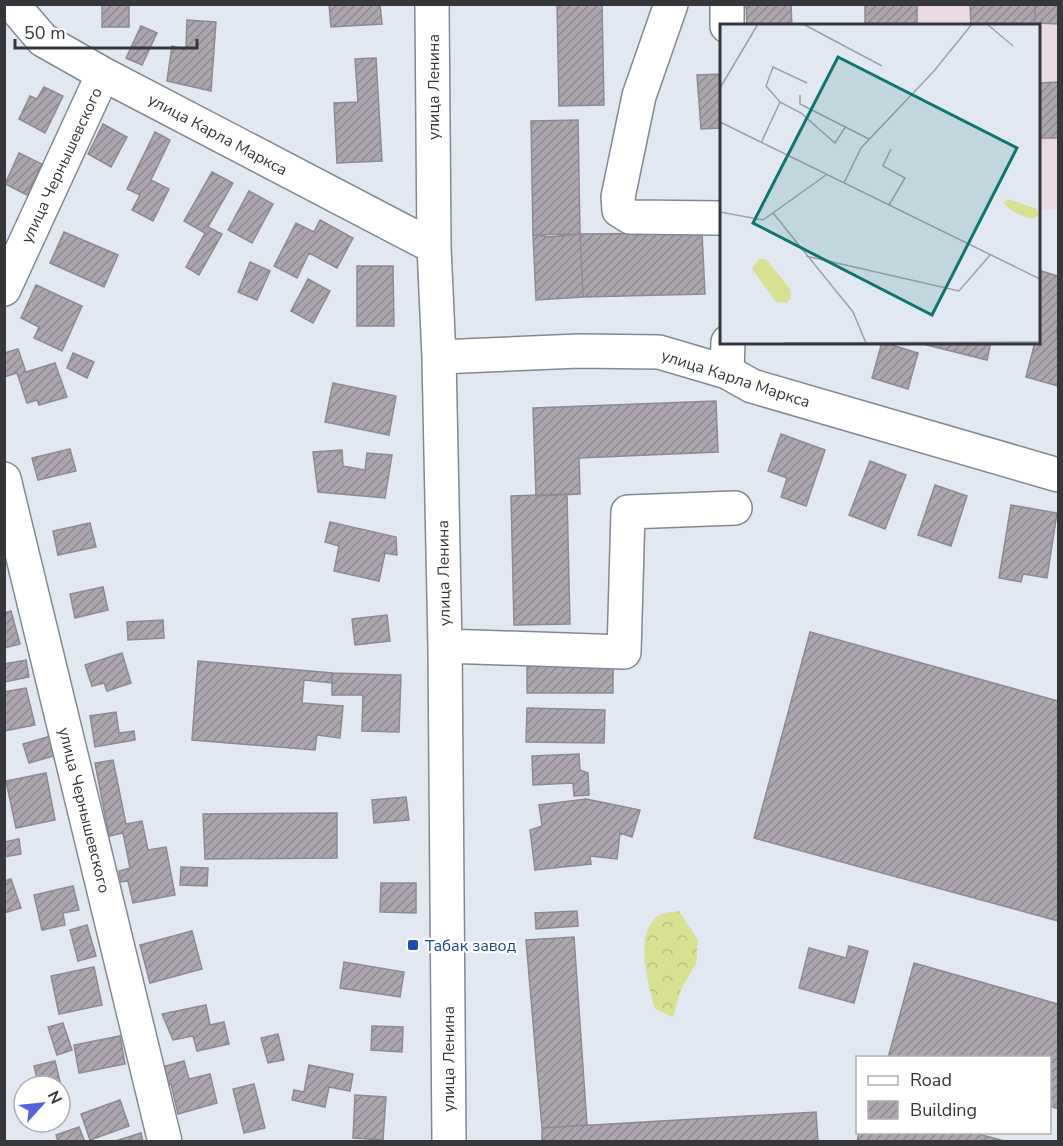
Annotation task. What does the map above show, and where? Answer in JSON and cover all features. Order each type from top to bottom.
[{"type":"street","name":"улица Карла Маркса","points":[[16,4],[19,12],[43,40],[103,74],[434,247]]},
{"type":"street","name":"улица Ленина","points":[[432,4],[434,247],[439,357],[445,645],[449,1142]]},
{"type":"street","points":[[671,4],[639,96],[618,196],[619,210],[630,217],[720,218]]},
{"type":"street","points":[[727,4],[727,24]]},
{"type":"street","name":"улица Чернышевского","points":[[4,289],[103,74]]},
{"type":"street","name":"улица Карла Маркса","points":[[439,357],[579,351],[659,352],[728,357],[752,386],[1059,475]]},
{"type":"street","name":"улица Чернышевского","points":[[4,479],[165,1142]]},
{"type":"street","points":[[445,645],[624,652],[628,512],[735,508]]},
{"type":"shaded area","points":[[888,5],[1058,5],[1058,209],[1039,210],[1039,24],[889,24]]},
{"type":"green space","points":[[679,911],[698,940],[696,964],[681,989],[673,1017],[655,1009],[647,973],[645,945],[652,923],[660,915]]},
{"type":"building","points":[[102,4],[129,4],[129,27],[102,27]]},
{"type":"building","points":[[329,4],[380,4],[382,24],[331,27]]},
{"type":"building","points":[[557,4],[602,4],[604,105],[559,106]]},
{"type":"building","points":[[746,4],[791,4],[792,24],[747,24]]},
{"type":"building","points":[[865,4],[917,4],[917,24],[865,24]]},
{"type":"building","points":[[970,4],[1035,4],[1035,24],[971,24]]},
{"type":"building","points":[[1035,4],[1058,4],[1058,24],[1035,23]]},
{"type":"building","points":[[187,20],[216,22],[211,91],[167,81],[172,46],[186,50]]},
{"type":"building","points":[[141,26],[157,33],[142,65],[126,58]]},
{"type":"building","points":[[376,58],[382,161],[337,163],[334,103],[358,102],[355,59]]},
{"type":"building","points":[[720,74],[720,128],[701,129],[697,75]]},
{"type":"building","points":[[1058,82],[1058,138],[1040,138],[1039,83]]},
{"type":"building","points":[[44,87],[63,96],[45,133],[19,119],[30,96],[37,99]]},
{"type":"building","points":[[578,120],[580,234],[533,235],[531,121]]},
{"type":"building","points":[[103,124],[127,137],[111,167],[88,154]]},
{"type":"building","points":[[155,132],[170,140],[151,180],[169,189],[153,221],[132,210],[140,195],[127,189]]},
{"type":"building","points":[[19,153],[42,164],[27,195],[5,184]]},
{"type":"building","points":[[212,172],[233,183],[208,227],[222,234],[199,275],[186,267],[205,233],[184,221]]},
{"type":"building","points":[[249,191],[273,204],[252,243],[228,230]]},
{"type":"building","points":[[320,220],[353,238],[337,268],[309,253],[297,278],[274,266],[296,223],[314,232]]},
{"type":"building","points":[[64,232],[118,255],[104,287],[50,263]]},
{"type":"building","points":[[702,233],[705,294],[583,297],[580,234]]},
{"type":"building","points":[[580,234],[583,297],[536,300],[533,235],[550,237]]},
{"type":"building","points":[[250,262],[270,271],[257,300],[238,292]]},
{"type":"building","points":[[357,266],[393,266],[394,326],[357,326]]},
{"type":"building","points":[[1039,270],[1058,276],[1056,333],[1058,334],[1058,386],[1026,377],[1034,344],[1039,344]]},
{"type":"building","points":[[308,279],[330,291],[313,323],[291,311]]},
{"type":"building","points":[[36,285],[82,306],[62,351],[34,338],[39,327],[21,318]]},
{"type":"building","points":[[881,344],[918,353],[908,389],[872,378]]},
{"type":"building","points":[[923,344],[991,344],[987,360]]},
{"type":"building","points":[[18,349],[26,372],[55,363],[67,397],[39,405],[37,400],[27,403],[17,373],[4,377],[4,353]]},
{"type":"building","points":[[73,353],[94,362],[87,378],[67,368]]},
{"type":"building","points":[[333,383],[396,396],[389,435],[325,422]]},
{"type":"building","points":[[716,401],[718,452],[579,458],[580,494],[536,496],[533,408]]},
{"type":"building","points":[[781,434],[825,450],[806,506],[781,497],[787,478],[768,471]]},
{"type":"building","points":[[70,449],[76,471],[38,480],[32,458]]},
{"type":"building","points":[[342,450],[343,466],[365,470],[367,453],[392,455],[385,498],[318,492],[313,452]]},
{"type":"building","points":[[870,461],[906,475],[885,529],[849,515]]},
{"type":"building","points":[[935,485],[967,496],[951,546],[918,535]]},
{"type":"building","points":[[567,494],[570,624],[514,625],[511,496]]},
{"type":"building","points":[[1011,505],[1057,513],[1047,578],[1023,574],[1021,582],[999,578]]},
{"type":"building","points":[[330,522],[396,537],[397,555],[385,553],[379,581],[334,571],[339,546],[325,542]]},
{"type":"building","points":[[90,523],[96,547],[58,555],[53,531]]},
{"type":"building","points":[[103,587],[108,610],[75,618],[70,594]]},
{"type":"building","points":[[11,611],[20,644],[4,648],[4,613]]},
{"type":"building","points":[[387,615],[390,641],[355,645],[352,619]]},
{"type":"building","points":[[163,620],[164,638],[128,640],[127,622]]},
{"type":"building","points":[[810,632],[1058,701],[1058,921],[754,838]]},
{"type":"building","points":[[122,653],[131,683],[107,691],[104,683],[92,686],[85,665]]},
{"type":"building","points":[[527,655],[613,656],[613,693],[527,693]]},
{"type":"building","points":[[26,660],[29,677],[4,682],[4,664]]},
{"type":"building","points":[[198,661],[332,673],[332,683],[304,680],[302,703],[343,706],[340,738],[317,735],[315,750],[192,740]]},
{"type":"building","points":[[332,673],[401,675],[399,732],[362,731],[363,695],[332,695]]},
{"type":"building","points":[[26,688],[35,725],[4,731],[4,692]]},
{"type":"building","points":[[527,708],[605,710],[604,743],[526,742]]},
{"type":"building","points":[[116,712],[119,733],[134,731],[135,740],[95,747],[90,716]]},
{"type":"building","points":[[51,736],[57,755],[29,763],[23,744]]},
{"type":"building","points":[[579,754],[580,770],[588,773],[589,795],[574,796],[573,783],[533,785],[532,756]]},
{"type":"building","points":[[113,760],[126,824],[142,821],[148,850],[166,847],[175,895],[133,903],[128,881],[121,882],[119,871],[130,868],[123,833],[109,836],[95,763]]},
{"type":"building","points":[[46,773],[55,820],[16,828],[6,781]]},
{"type":"building","points":[[406,797],[409,820],[374,823],[372,800]]},
{"type":"building","points":[[586,799],[640,810],[632,837],[620,833],[617,859],[590,856],[591,864],[535,870],[530,830],[542,826],[539,805]]},
{"type":"building","points":[[337,813],[337,858],[205,859],[203,814]]},
{"type":"building","points":[[19,839],[21,854],[4,857],[4,842]]},
{"type":"building","points":[[181,867],[208,868],[207,886],[180,885]]},
{"type":"building","points":[[11,879],[21,908],[4,913],[4,881]]},
{"type":"building","points":[[381,883],[416,883],[416,913],[380,912]]},
{"type":"building","points":[[73,886],[79,910],[63,913],[65,925],[42,930],[34,895]]},
{"type":"building","points":[[577,911],[578,926],[536,929],[535,913]]},
{"type":"building","points":[[87,925],[96,956],[78,961],[70,930]]},
{"type":"building","points":[[192,931],[202,969],[150,983],[140,945]]},
{"type":"building","points":[[574,937],[587,1125],[542,1128],[526,940]]},
{"type":"building","points":[[849,946],[868,951],[854,1003],[799,988],[809,948],[846,958]]},
{"type":"building","points":[[344,962],[404,972],[400,997],[340,988]]},
{"type":"building","points":[[914,963],[1058,1004],[1058,1109],[1051,1106],[1051,1056],[889,1056]]},
{"type":"building","points":[[94,967],[102,1005],[59,1014],[51,976]]},
{"type":"building","points":[[206,1005],[210,1025],[224,1022],[229,1044],[197,1051],[193,1036],[173,1040],[162,1014]]},
{"type":"building","points":[[63,1023],[72,1050],[57,1055],[48,1027]]},
{"type":"building","points":[[372,1026],[403,1027],[402,1052],[371,1050]]},
{"type":"building","points":[[278,1034],[284,1060],[268,1063],[261,1038]]},
{"type":"building","points":[[120,1036],[125,1064],[79,1073],[74,1045]]},
{"type":"building","points":[[55,1061],[58,1074],[36,1074],[34,1066]]},
{"type":"building","points":[[184,1061],[189,1079],[210,1074],[217,1103],[178,1114],[171,1084],[160,1087],[155,1069]]},
{"type":"building","points":[[309,1065],[353,1074],[350,1091],[329,1087],[325,1107],[292,1100],[294,1090],[304,1092]]},
{"type":"building","points":[[254,1084],[265,1128],[244,1133],[233,1089]]},
{"type":"building","points":[[355,1095],[386,1097],[383,1140],[353,1138]]},
{"type":"building","points":[[120,1100],[129,1126],[90,1140],[81,1114]]},
{"type":"building","points":[[816,1112],[818,1142],[542,1142],[542,1128]]},
{"type":"building","points":[[79,1127],[85,1142],[58,1142],[56,1135],[72,1134],[72,1129]]},
{"type":"building","points":[[141,1133],[143,1142],[112,1142]]},
{"type":"building","points":[[859,1134],[978,1134],[1008,1142],[857,1142]]},
{"type":"place","name":"Табак завод","points":[[413,945]]}]
